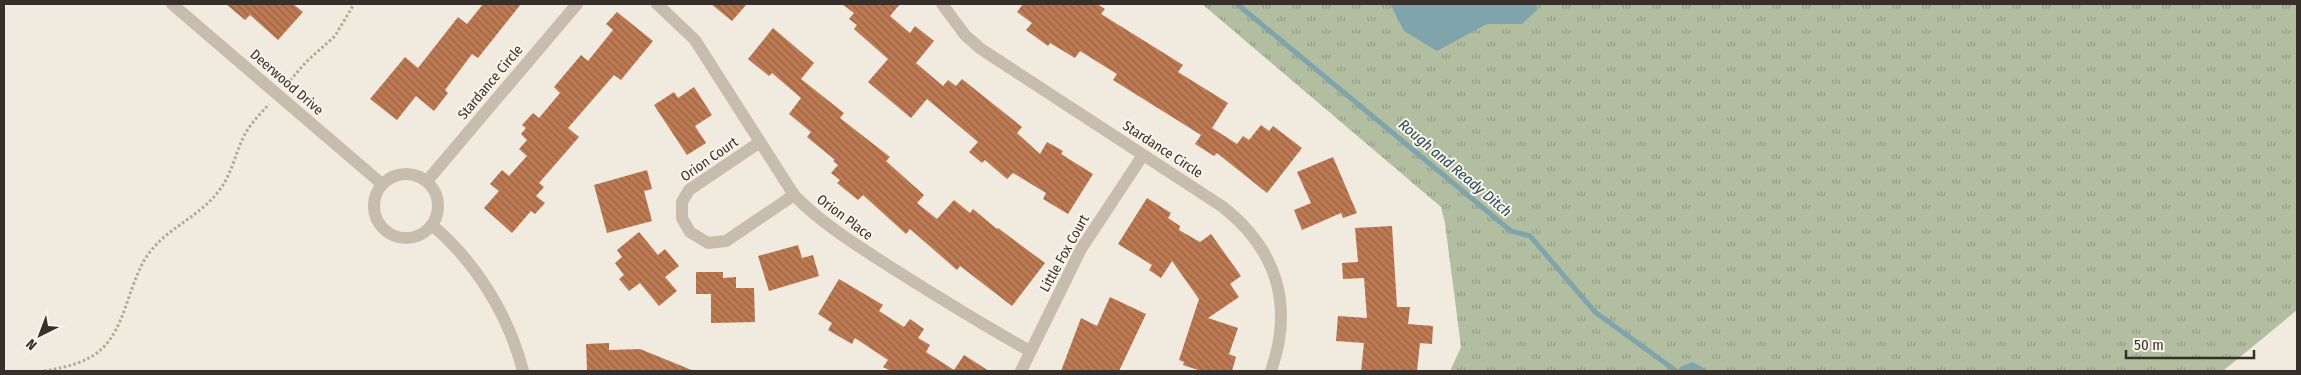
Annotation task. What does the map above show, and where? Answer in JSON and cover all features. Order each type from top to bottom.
[{"type":"street","name":"Deerwood Drive","points":[[172,4],[382,184]]},
{"type":"street","name":"Stardance Circle","points":[[426,180],[577,4]]},
{"type":"street","name":"Orion Place","points":[[658,4],[696,40],[794,195],[813,214],[848,240],[972,320],[1030,351]]},
{"type":"street","name":"Stardance Circle","points":[[942,4],[959,28],[981,49],[1223,207],[1244,224],[1260,244],[1276,279],[1281,311],[1279,342],[1271,371]]},
{"type":"street","name":"Orion Court","points":[[760,142],[686,192],[680,210],[687,228],[703,241],[721,243],[794,195]]},
{"type":"street","name":"Little Fox Court","points":[[1021,371],[1081,249],[1144,155]]},
{"type":"street","points":[[399,174],[418,176],[426,180],[432,186],[438,202],[438,210],[432,225],[417,236],[408,238],[390,234],[377,220],[374,210],[374,201],[382,184],[399,174]]},
{"type":"street","points":[[432,225],[462,256],[492,297],[511,336],[523,371]]},
{"type":"path","points":[[44,371],[81,363],[96,354],[109,341],[120,325],[135,280],[147,256],[169,231],[202,208],[218,193],[227,180],[246,132],[306,62],[335,36],[354,4]]},
{"type":"green space","points":[[1202,4],[2297,4],[2297,310],[2223,371],[1450,371],[1461,347],[1445,223],[1441,207]]},
{"type":"water","points":[[1390,4],[1537,4],[1537,10],[1522,24],[1487,24],[1437,51],[1404,31]]},
{"type":"water","points":[[1693,362],[1708,371],[1678,371],[1680,367]]},
{"type":"building","points":[[226,4],[293,4],[303,12],[278,40],[250,15],[245,20]]},
{"type":"building","points":[[483,4],[521,4],[478,58],[472,54],[445,90],[448,93],[434,111],[416,96],[397,120],[370,99],[405,57],[418,68],[458,17],[467,24]]},
{"type":"building","points":[[711,4],[747,4],[732,21]]},
{"type":"building","points":[[842,4],[900,4],[890,16],[910,33],[915,26],[934,41],[916,63],[943,86],[948,80],[956,86],[962,79],[1022,127],[1017,133],[1040,154],[1047,142],[1063,151],[1061,154],[1093,174],[1068,214],[1043,199],[1046,193],[1013,173],[1007,179],[985,160],[982,163],[969,152],[978,142],[927,99],[911,118],[868,82],[888,59],[854,29],[857,25],[849,19],[854,13]]},
{"type":"building","points":[[1023,4],[1097,4],[1105,9],[1101,14],[1183,65],[1178,72],[1228,103],[1212,128],[1237,144],[1243,136],[1249,140],[1261,125],[1269,131],[1273,126],[1302,148],[1267,193],[1217,153],[1214,156],[1195,144],[1201,135],[1113,80],[1117,74],[1080,51],[1075,58],[1050,43],[1048,46],[1026,30],[1032,23],[1017,12]]},
{"type":"building","points":[[617,12],[653,41],[621,80],[614,75],[568,128],[579,137],[539,183],[544,187],[536,196],[545,203],[535,214],[531,211],[512,233],[484,208],[499,191],[490,184],[502,170],[509,176],[527,156],[519,149],[527,140],[521,134],[526,128],[522,125],[533,113],[539,118],[560,93],[554,87],[581,55],[588,61],[613,30],[606,24]]},
{"type":"building","points":[[773,28],[814,63],[801,79],[844,113],[840,118],[890,157],[886,161],[924,195],[917,203],[937,219],[954,200],[970,213],[973,209],[997,229],[1045,263],[1012,306],[960,266],[957,270],[910,229],[906,234],[863,195],[858,200],[837,183],[840,180],[831,173],[838,165],[833,161],[835,160],[807,137],[811,132],[789,114],[801,98],[772,73],[769,76],[748,59]]},
{"type":"building","points":[[694,87],[712,115],[695,126],[706,143],[687,155],[654,105],[674,92],[678,98]]},
{"type":"building","points":[[1333,157],[1357,213],[1343,218],[1341,213],[1302,230],[1294,210],[1311,203],[1297,172]]},
{"type":"building","points":[[647,170],[652,189],[644,191],[652,221],[607,233],[594,185]]},
{"type":"building","points":[[1147,198],[1171,213],[1168,218],[1180,226],[1179,230],[1200,242],[1211,234],[1241,276],[1230,284],[1239,297],[1208,318],[1238,328],[1229,354],[1236,357],[1232,371],[1201,371],[1183,365],[1184,362],[1179,360],[1199,299],[1172,261],[1161,278],[1149,270],[1152,265],[1118,244]]},
{"type":"building","points":[[1392,226],[1397,307],[1410,307],[1408,324],[1433,326],[1432,344],[1420,343],[1417,371],[1361,371],[1364,343],[1336,341],[1338,316],[1367,318],[1364,278],[1343,279],[1342,263],[1358,262],[1355,228]]},
{"type":"building","points":[[639,232],[658,255],[665,249],[679,266],[665,277],[677,291],[659,306],[640,283],[629,291],[619,279],[624,275],[615,263],[622,257],[617,250]]},
{"type":"building","points":[[798,245],[802,258],[813,255],[819,276],[769,291],[758,256]]},
{"type":"building","points":[[696,272],[723,272],[723,278],[736,277],[736,288],[754,288],[755,322],[711,323],[711,294],[696,294]]},
{"type":"building","points":[[839,279],[883,305],[879,311],[904,327],[910,319],[924,329],[918,338],[930,345],[926,352],[954,370],[964,355],[989,371],[891,371],[883,367],[888,360],[855,338],[852,344],[828,330],[832,323],[818,314]]},
{"type":"building","points":[[1110,297],[1146,314],[1119,371],[1061,371],[1081,318],[1097,326]]},
{"type":"building","points":[[609,343],[609,350],[640,349],[694,371],[587,371],[586,344]]},
{"type":"waterway","name":"Rough and Ready Ditch","points":[[1237,4],[1511,231],[1530,236],[1595,312],[1676,371]]}]
